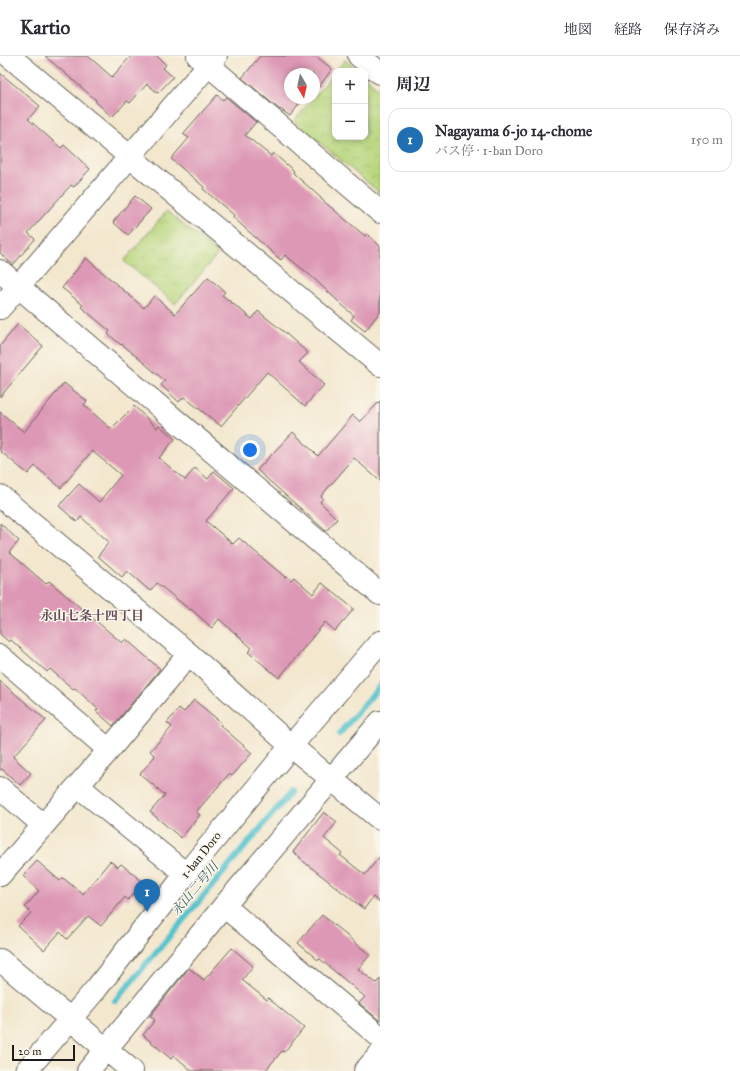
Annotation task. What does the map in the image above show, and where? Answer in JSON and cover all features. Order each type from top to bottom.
[{"type":"street","points":[[9,56],[380,365]]},
{"type":"street","points":[[359,56],[380,73]]},
{"type":"street","points":[[0,308],[130,157],[207,59],[380,212]]},
{"type":"street","points":[[0,271],[380,594]]},
{"type":"street","points":[[0,496],[189,654],[291,746],[380,819]]},
{"type":"street","name":"1-ban Doro","points":[[26,1071],[96,989],[186,874],[291,746],[380,642]]},
{"type":"street","points":[[0,875],[109,750],[189,654]]},
{"type":"street","points":[[0,656],[109,750]]},
{"type":"street","points":[[88,1071],[224,906],[380,722]]},
{"type":"street","points":[[78,786],[186,874]]},
{"type":"street","points":[[0,788],[44,825]]},
{"type":"street","points":[[224,906],[380,1037]]},
{"type":"street","points":[[0,960],[132,1071]]},
{"type":"street","points":[[366,1071],[380,1054]]},
{"type":"green space","points":[[345,60],[354,68],[338,68]]},
{"type":"green space","points":[[332,76],[332,140],[368,140],[368,80],[380,90],[380,193],[294,121],[308,104],[320,104],[320,90]]},
{"type":"green space","points":[[167,211],[218,254],[175,304],[124,261]]},
{"type":"building","points":[[45,56],[88,56],[112,77],[131,56],[157,56],[166,65],[163,68],[173,77],[158,93],[147,84],[130,103],[127,101],[112,117],[95,101],[96,100]]},
{"type":"building","points":[[260,56],[316,56],[332,69],[320,85],[320,68],[284,68],[284,104],[299,104],[290,116],[280,110],[242,78]]},
{"type":"building","points":[[0,73],[40,106],[28,119],[61,148],[64,145],[90,169],[74,187],[71,185],[28,233],[35,239],[13,265],[0,253]]},
{"type":"building","points":[[217,95],[223,100],[226,97],[256,122],[245,135],[271,156],[273,153],[294,171],[293,173],[321,199],[365,236],[367,234],[380,246],[380,312],[365,331],[351,320],[354,316],[310,275],[285,255],[281,260],[233,217],[234,215],[203,189],[204,187],[171,159],[189,138],[183,134]]},
{"type":"building","points":[[135,196],[151,209],[128,235],[113,222]]},
{"type":"building","points":[[86,258],[144,308],[154,296],[175,314],[208,277],[225,292],[222,295],[252,319],[258,311],[308,353],[299,362],[324,385],[305,406],[267,372],[221,426],[184,397],[179,402],[161,385],[165,381],[108,334],[110,331],[81,307],[83,305],[62,288]]},
{"type":"building","points":[[18,324],[43,346],[0,397],[0,346]]},
{"type":"building","points":[[64,383],[87,401],[84,405],[111,429],[134,406],[157,428],[159,425],[175,439],[159,458],[185,480],[195,468],[208,479],[214,471],[234,488],[206,521],[233,544],[239,538],[285,577],[287,576],[291,580],[294,577],[313,594],[322,583],[354,609],[335,631],[325,622],[279,678],[248,652],[252,648],[219,619],[212,628],[191,609],[190,610],[157,583],[150,591],[127,571],[122,577],[98,556],[109,542],[81,517],[77,522],[59,506],[79,484],[99,502],[121,475],[92,451],[61,488],[35,466],[28,474],[0,451],[0,412],[24,432]]},
{"type":"building","points":[[380,401],[380,481],[354,458],[321,496],[323,498],[320,502],[337,519],[326,531],[257,470],[293,432],[318,456],[353,415],[360,422]]},
{"type":"building","points":[[0,523],[19,541],[9,552],[46,584],[49,581],[122,643],[126,639],[160,669],[113,726],[96,711],[98,709],[75,688],[73,689],[50,669],[47,672],[11,640],[9,642],[0,634]]},
{"type":"building","points":[[0,681],[46,720],[13,757],[31,773],[20,785],[2,769],[0,770]]},
{"type":"building","points":[[194,700],[222,723],[220,725],[252,753],[232,776],[229,774],[196,812],[200,815],[181,838],[150,812],[165,795],[140,774],[155,756],[150,751],[172,727],[167,723],[179,708],[184,712]]},
{"type":"building","points":[[324,812],[337,822],[324,838],[342,853],[340,855],[365,875],[380,856],[380,903],[373,897],[364,909],[293,852]]},
{"type":"building","points":[[37,861],[60,881],[63,878],[83,894],[110,861],[118,867],[121,864],[143,882],[128,900],[125,897],[101,926],[88,916],[67,939],[60,932],[44,950],[18,926],[31,913],[25,907],[39,891],[23,876]]},
{"type":"building","points":[[322,915],[370,955],[358,969],[376,983],[380,979],[380,1021],[359,1003],[365,997],[320,959],[318,960],[298,943]]},
{"type":"building","points":[[232,948],[253,966],[242,980],[267,1000],[268,998],[304,1028],[284,1052],[282,1051],[265,1071],[192,1071],[174,1055],[171,1059],[143,1035],[155,1020],[150,1016],[189,968],[204,980]]},
{"type":"waterway","name":"永山二号川","points":[[339,734],[380,686]]},
{"type":"waterway","name":"永山二号川","points":[[115,1001],[291,792]]},
{"type":"place","name":"Nagayama 6-jo 14-chome","points":[[147,912]]},
{"type":"district","name":"永山七条十四丁目","points":[[92,616]]}]
